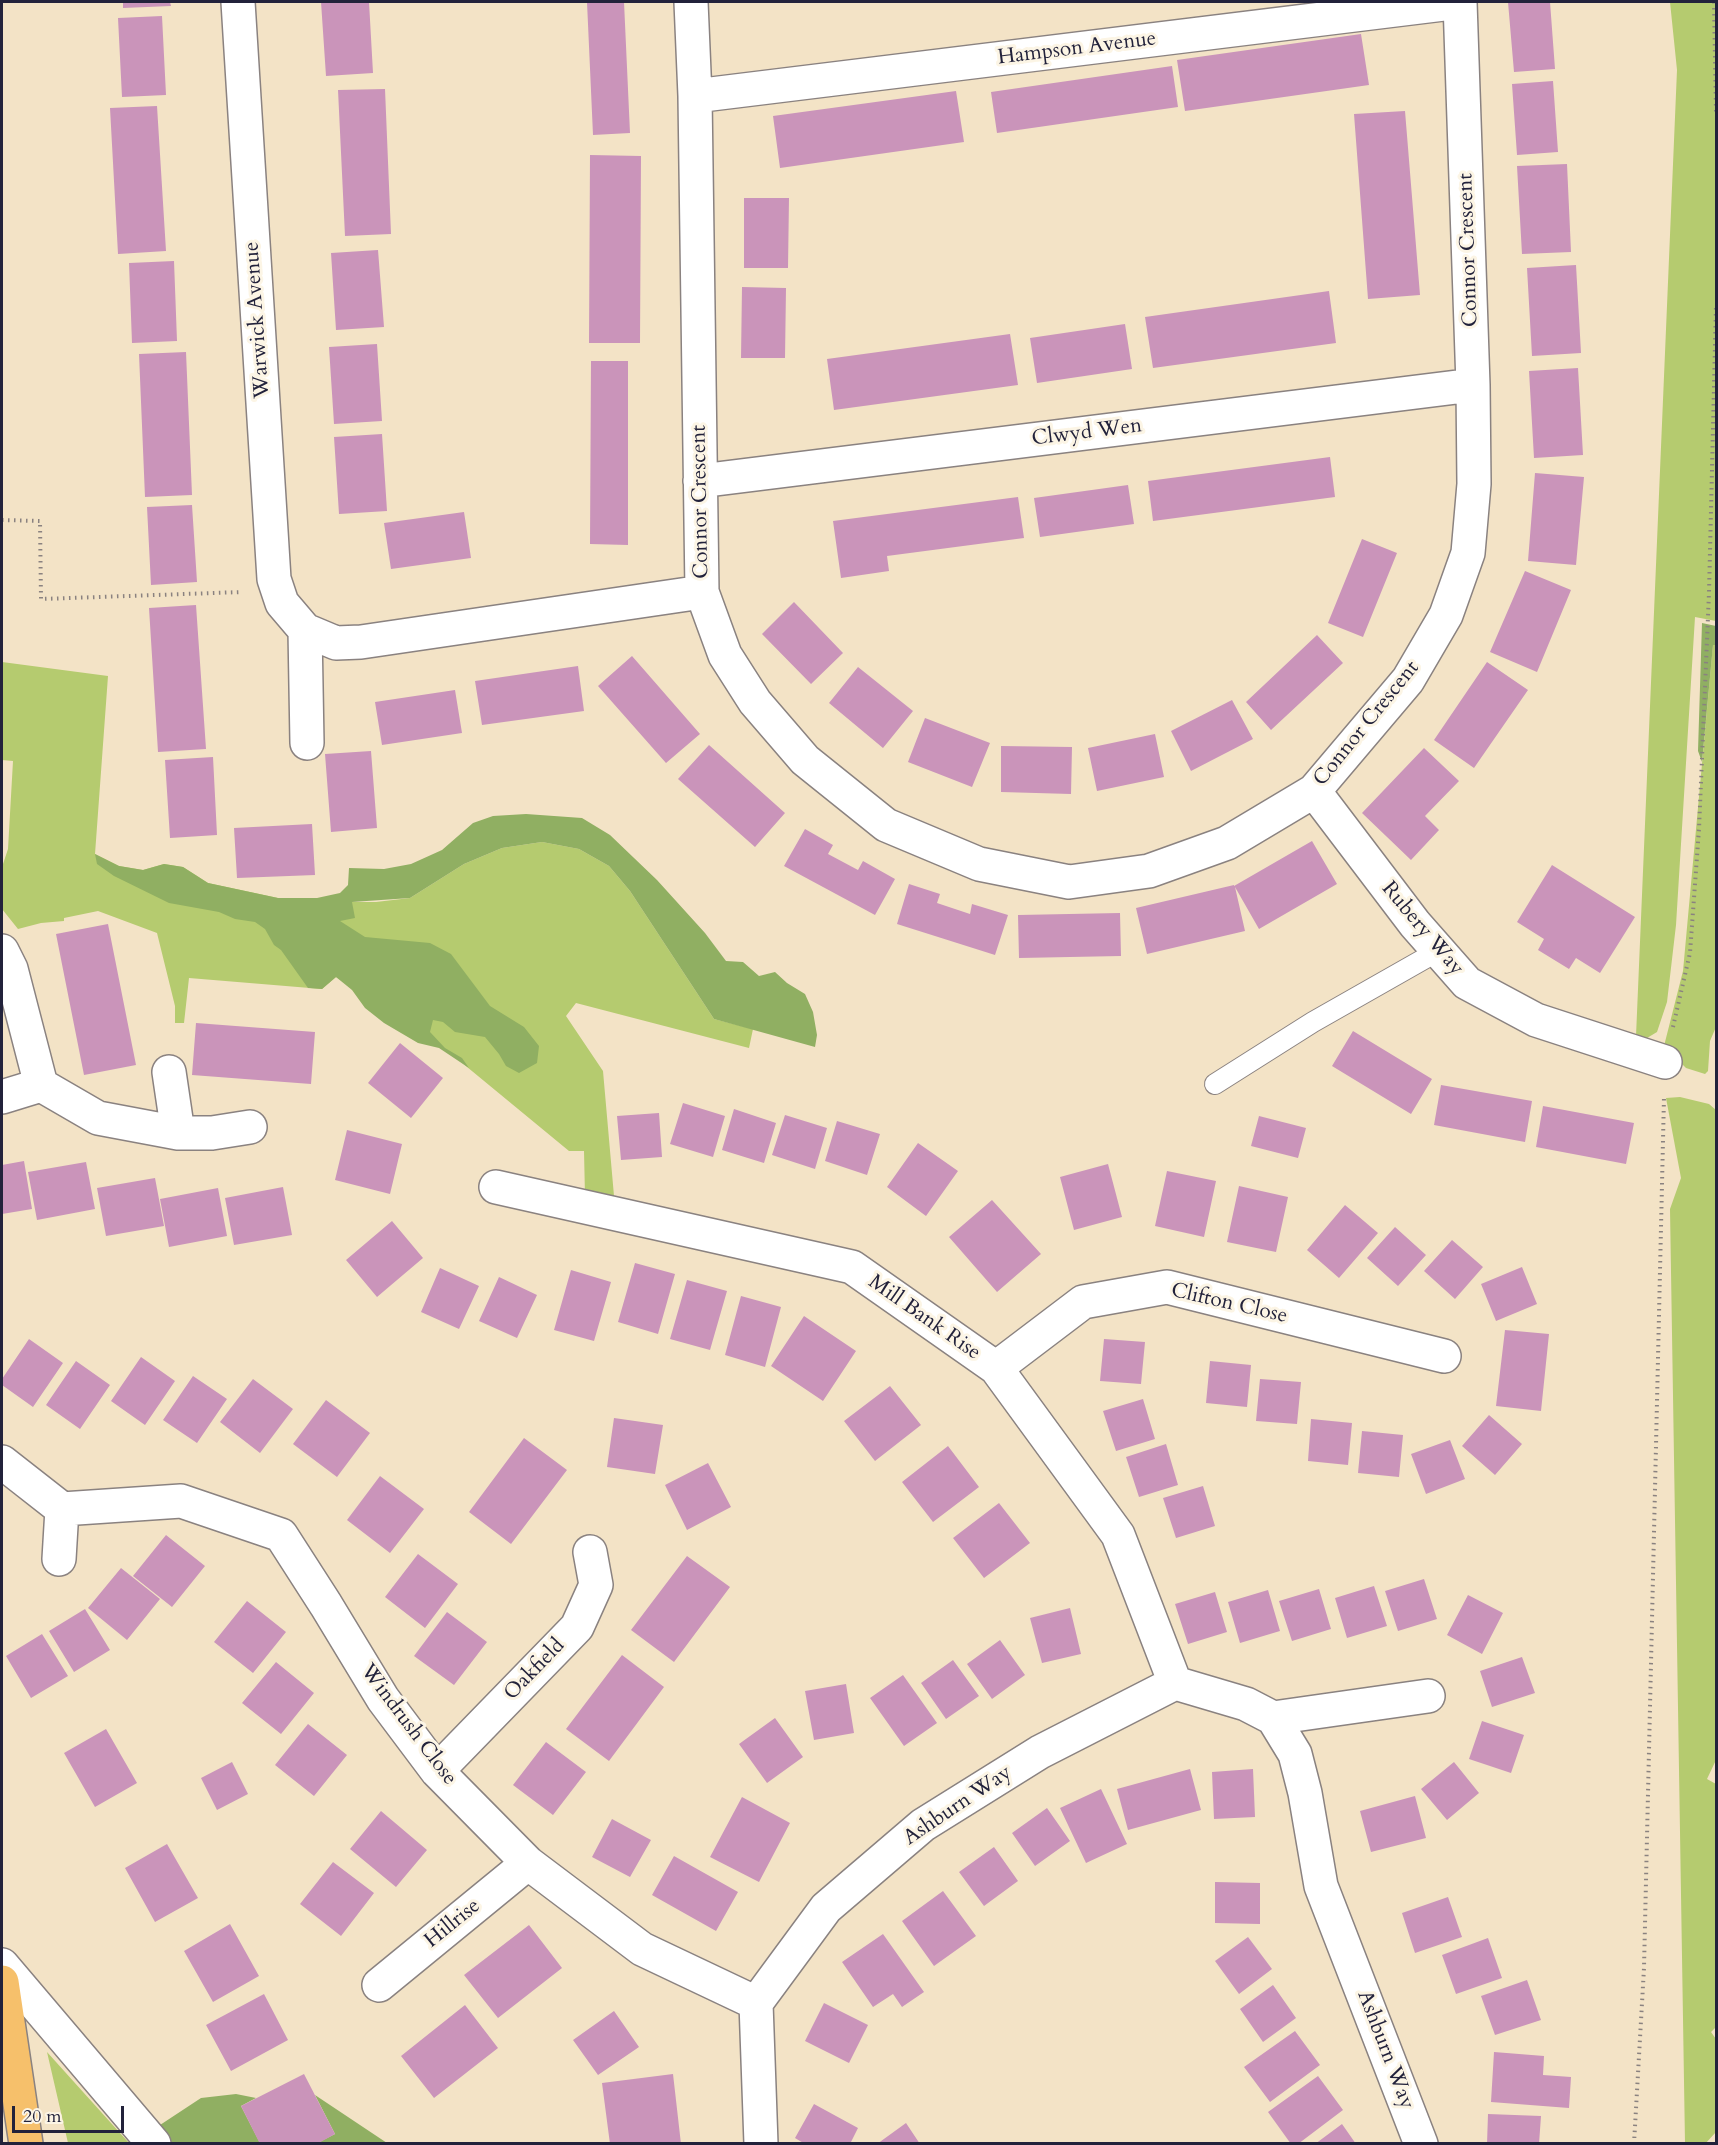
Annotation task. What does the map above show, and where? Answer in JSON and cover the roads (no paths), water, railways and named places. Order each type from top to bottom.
[{"type":"main road","points":[[2,1982],[26,2144]]},
{"type":"street","name":"Warwick Avenue","points":[[238,2],[274,579],[282,603],[304,630],[336,643],[361,642],[702,592]]},
{"type":"street","name":"Connor Crescent","points":[[691,2],[695,96],[702,592],[725,655],[755,702],[805,760],[886,825],[979,864],[1069,882],[1149,871],[1227,843],[1314,791],[1408,680],[1446,615],[1468,553],[1474,484],[1473,385],[1460,2]]},
{"type":"street","name":"Hampson Avenue","points":[[695,96],[1460,2]]},
{"type":"street","name":"Clwyd Wen","points":[[700,481],[1473,385]]},
{"type":"street","points":[[304,630],[307,743]]},
{"type":"street","name":"Rubery Way","points":[[1314,791],[1415,924],[1467,983],[1536,1020],[1665,1062]]},
{"type":"street","points":[[2,951],[11,969],[41,1085],[98,1118],[178,1133],[212,1133],[250,1127]]},
{"type":"street","points":[[169,1072],[178,1133]]},
{"type":"street","points":[[2,1096],[41,1085]]},
{"type":"street","name":"Mill Bank Rise","points":[[496,1187],[852,1267],[996,1368],[1118,1535],[1175,1683]]},
{"type":"street","name":"Clifton Close","points":[[996,1368],[1083,1302],[1167,1287],[1444,1356]]},
{"type":"street","points":[[2,1462],[62,1509],[59,1559]]},
{"type":"street","name":"Windrush Close","points":[[62,1509],[181,1501],[281,1535],[383,1699],[437,1771],[528,1863],[642,1949],[756,2003]]},
{"type":"street","name":"Oakfield","points":[[437,1771],[577,1627],[596,1585],[590,1552]]},
{"type":"street","points":[[1175,1683],[1246,1704],[1273,1718],[1428,1696]]},
{"type":"street","name":"Ashburn Way","points":[[756,2003],[826,1908],[923,1825],[1040,1752],[1175,1683]]},
{"type":"street","name":"Ashburn Way","points":[[1273,1718],[1295,1754],[1305,1793],[1321,1886],[1421,2144]]},
{"type":"street","name":"Hillrise","points":[[379,1985],[528,1863]]},
{"type":"street","points":[[2,1965],[154,2144]]},
{"type":"street","points":[[756,2003],[761,2144]]},
{"type":"lane","points":[[1215,1084],[1313,1022],[1438,951]]}]
